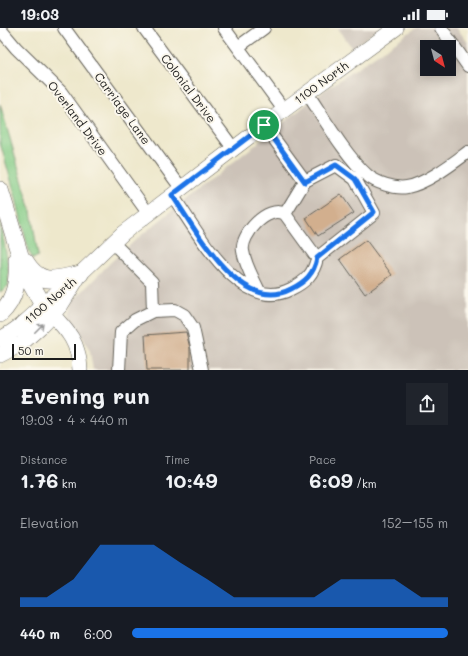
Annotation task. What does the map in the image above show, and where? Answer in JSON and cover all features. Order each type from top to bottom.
[{"type":"highway","points":[[0,190],[17,248],[30,284],[48,310]]},
{"type":"highway","points":[[17,248],[29,268],[40,278],[58,279],[80,274]]},
{"type":"highway","points":[[0,314],[12,299],[16,286],[17,248]]},
{"type":"main road","name":"1100 North","points":[[0,338],[48,310],[56,292],[80,274],[112,242],[233,148],[396,28]]},
{"type":"main road","points":[[0,355],[21,344],[48,310],[65,328],[75,342],[80,355],[80,370]]},
{"type":"street","name":"Carriage Lane","points":[[64,28],[177,191],[207,248],[222,266],[244,285],[259,291]]},
{"type":"street","name":"Colonial Drive","points":[[144,28],[233,148]]},
{"type":"street","points":[[224,28],[284,110]]},
{"type":"street","points":[[238,47],[264,28]]},
{"type":"street","points":[[441,28],[468,66]]},
{"type":"street","name":"Overland Drive","points":[[0,29],[12,44],[61,92],[148,213]]},
{"type":"street","points":[[307,93],[340,142],[368,176],[385,185],[407,187],[425,180],[468,152]]},
{"type":"street","points":[[264,125],[305,182]]},
{"type":"street","points":[[285,214],[305,182],[336,165],[355,179],[374,212],[317,258]]},
{"type":"street","points":[[279,210],[285,214],[317,258],[316,267],[309,277],[301,284],[272,296],[259,291],[242,249],[248,232],[271,212],[279,210]]},
{"type":"street","points":[[112,242],[152,282],[154,311]]},
{"type":"street","points":[[119,370],[121,332],[135,320],[154,311],[175,310],[189,321],[193,328],[202,370]]},
{"type":"shaded area","points":[[338,28],[380,28],[352,48]]},
{"type":"shaded area","points":[[416,28],[457,28],[468,43],[468,370],[93,370],[90,351],[79,330],[71,320],[69,312],[72,302],[111,262],[139,237],[322,92]]},
{"type":"green space","points":[[0,104],[31,211],[38,256],[33,259],[29,252],[15,194],[0,143]]},
{"type":"green space","points":[[0,222],[9,280],[8,286],[0,292]]},
{"type":"building","points":[[341,194],[354,213],[318,236],[306,218]]},
{"type":"building","points":[[366,240],[392,275],[365,294],[340,259]]},
{"type":"building","points":[[186,332],[190,348],[190,370],[147,370],[145,335]]},
{"type":"route","points":[[264,125],[284,155],[305,182],[336,165],[355,179],[374,212],[317,258],[316,267],[309,277],[301,284],[272,296],[244,285],[222,266],[207,248],[172,195],[264,125]]}]
